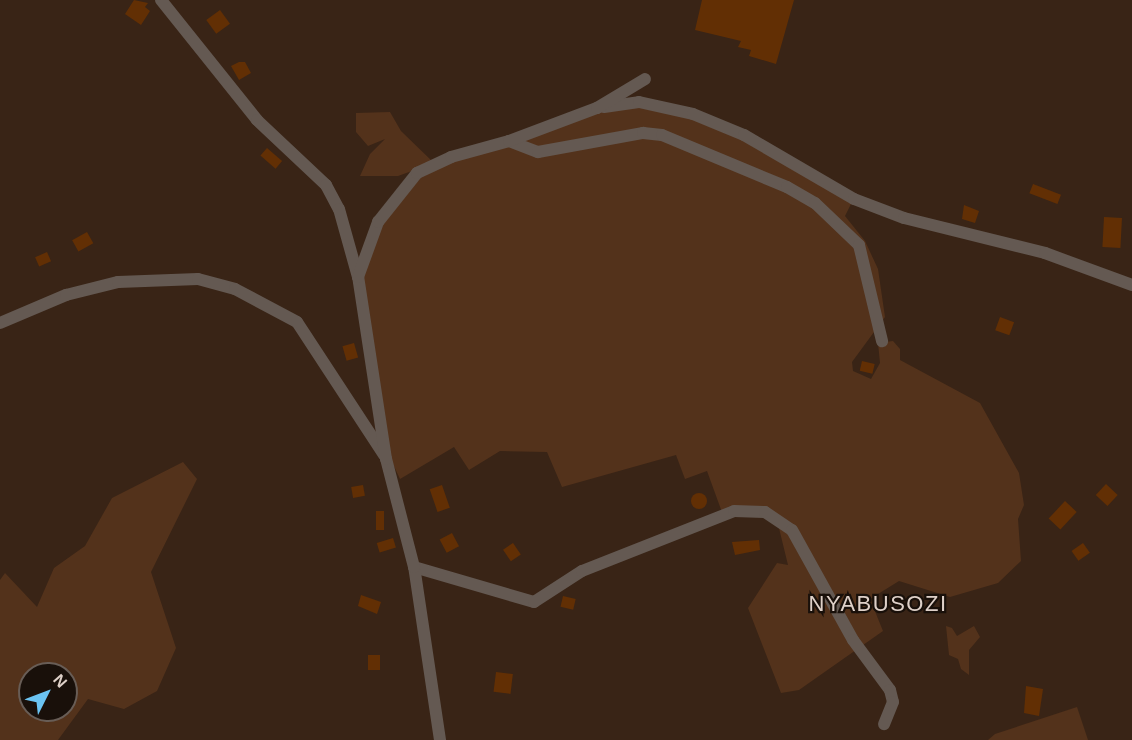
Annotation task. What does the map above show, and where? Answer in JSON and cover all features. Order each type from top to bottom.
[{"type":"street","points":[[161,0],[257,120],[327,184],[339,209],[358,277],[386,459],[414,567],[440,740]]},
{"type":"street","points":[[358,277],[378,222],[417,173],[451,157],[509,141],[597,108],[645,79]]},
{"type":"street","points":[[597,108],[639,102],[693,114],[744,135],[854,199],[904,218],[1045,254],[1132,285]]},
{"type":"street","points":[[509,141],[538,152],[643,133],[662,135],[787,187],[815,203],[859,244],[882,341]]},
{"type":"street","points":[[0,322],[66,295],[118,282],[198,279],[235,289],[297,322],[386,459]]},
{"type":"street","points":[[414,567],[534,602],[582,570],[734,511],[765,512],[792,530],[853,640],[890,690],[893,702],[884,724]]},
{"type":"shaded area","points":[[638,103],[693,114],[853,200],[845,216],[865,241],[878,269],[885,317],[852,362],[853,371],[871,379],[880,363],[878,343],[893,341],[900,349],[900,360],[980,403],[1019,473],[1024,505],[1018,519],[1021,561],[998,583],[950,597],[899,581],[870,599],[883,631],[799,690],[781,693],[748,608],[777,563],[788,565],[777,520],[751,512],[723,515],[707,471],[685,479],[676,455],[562,487],[547,452],[500,451],[469,470],[454,447],[400,479],[391,460],[363,280],[375,231],[421,177],[444,163],[584,116]]},
{"type":"shaded area","points":[[390,112],[401,131],[434,163],[398,176],[360,176],[370,154],[385,139],[368,146],[356,132],[356,113]]},
{"type":"shaded area","points":[[183,462],[197,479],[151,572],[176,648],[157,691],[124,709],[88,699],[78,713],[78,662],[18,662],[18,722],[71,722],[58,740],[0,740],[0,580],[5,573],[37,607],[54,568],[85,546],[112,498]]},
{"type":"shaded area","points":[[946,626],[952,628],[957,636],[974,626],[980,637],[969,650],[969,675],[961,669],[958,659],[949,655]]},
{"type":"shaded area","points":[[1077,707],[1088,740],[988,740],[995,734]]},
{"type":"building","points":[[134,0],[148,3],[145,7],[150,11],[141,25],[125,14]]},
{"type":"building","points":[[702,0],[794,0],[776,64],[749,56],[751,50],[738,47],[741,41],[695,30]]},
{"type":"building","points":[[220,10],[230,24],[216,34],[206,20]]},
{"type":"building","points":[[245,62],[251,73],[239,80],[231,66]]},
{"type":"building","points":[[267,148],[282,161],[276,169],[260,156]]},
{"type":"building","points":[[1033,184],[1061,195],[1057,204],[1029,193]]},
{"type":"building","points":[[964,205],[979,211],[975,223],[962,219]]},
{"type":"building","points":[[1104,217],[1122,218],[1120,248],[1102,247]]},
{"type":"building","points":[[87,232],[93,243],[78,252],[72,240]]},
{"type":"building","points":[[47,252],[51,261],[39,266],[35,257]]},
{"type":"building","points":[[1000,317],[1014,322],[1009,335],[995,330]]},
{"type":"building","points":[[354,343],[358,357],[347,361],[342,346]]},
{"type":"building","points":[[862,361],[875,364],[872,374],[860,371]]},
{"type":"building","points":[[1106,484],[1118,495],[1107,506],[1096,495]]},
{"type":"building","points":[[363,485],[365,496],[353,498],[351,487]]},
{"type":"building","points":[[442,485],[450,508],[438,512],[430,489]]},
{"type":"building","points":[[699,493],[707,501],[699,509],[691,501]]},
{"type":"building","points":[[1065,501],[1077,512],[1060,529],[1049,519]]},
{"type":"building","points":[[376,511],[384,511],[384,530],[376,530]]},
{"type":"building","points":[[452,533],[459,546],[447,553],[440,540]]},
{"type":"building","points":[[393,538],[396,548],[380,553],[377,543]]},
{"type":"building","points":[[759,540],[760,550],[735,555],[732,542]]},
{"type":"building","points":[[513,543],[521,555],[511,561],[503,550]]},
{"type":"building","points":[[1083,543],[1090,553],[1078,561],[1072,551]]},
{"type":"building","points":[[361,595],[381,602],[377,614],[358,606]]},
{"type":"building","points":[[563,596],[576,599],[573,610],[561,607]]},
{"type":"building","points":[[368,655],[380,655],[380,670],[368,670]]},
{"type":"building","points":[[496,672],[513,674],[510,694],[494,692]]},
{"type":"building","points":[[1026,686],[1043,689],[1039,716],[1024,713]]},
{"type":"district","name":"NYABUSOZI","points":[[878,604]]}]
